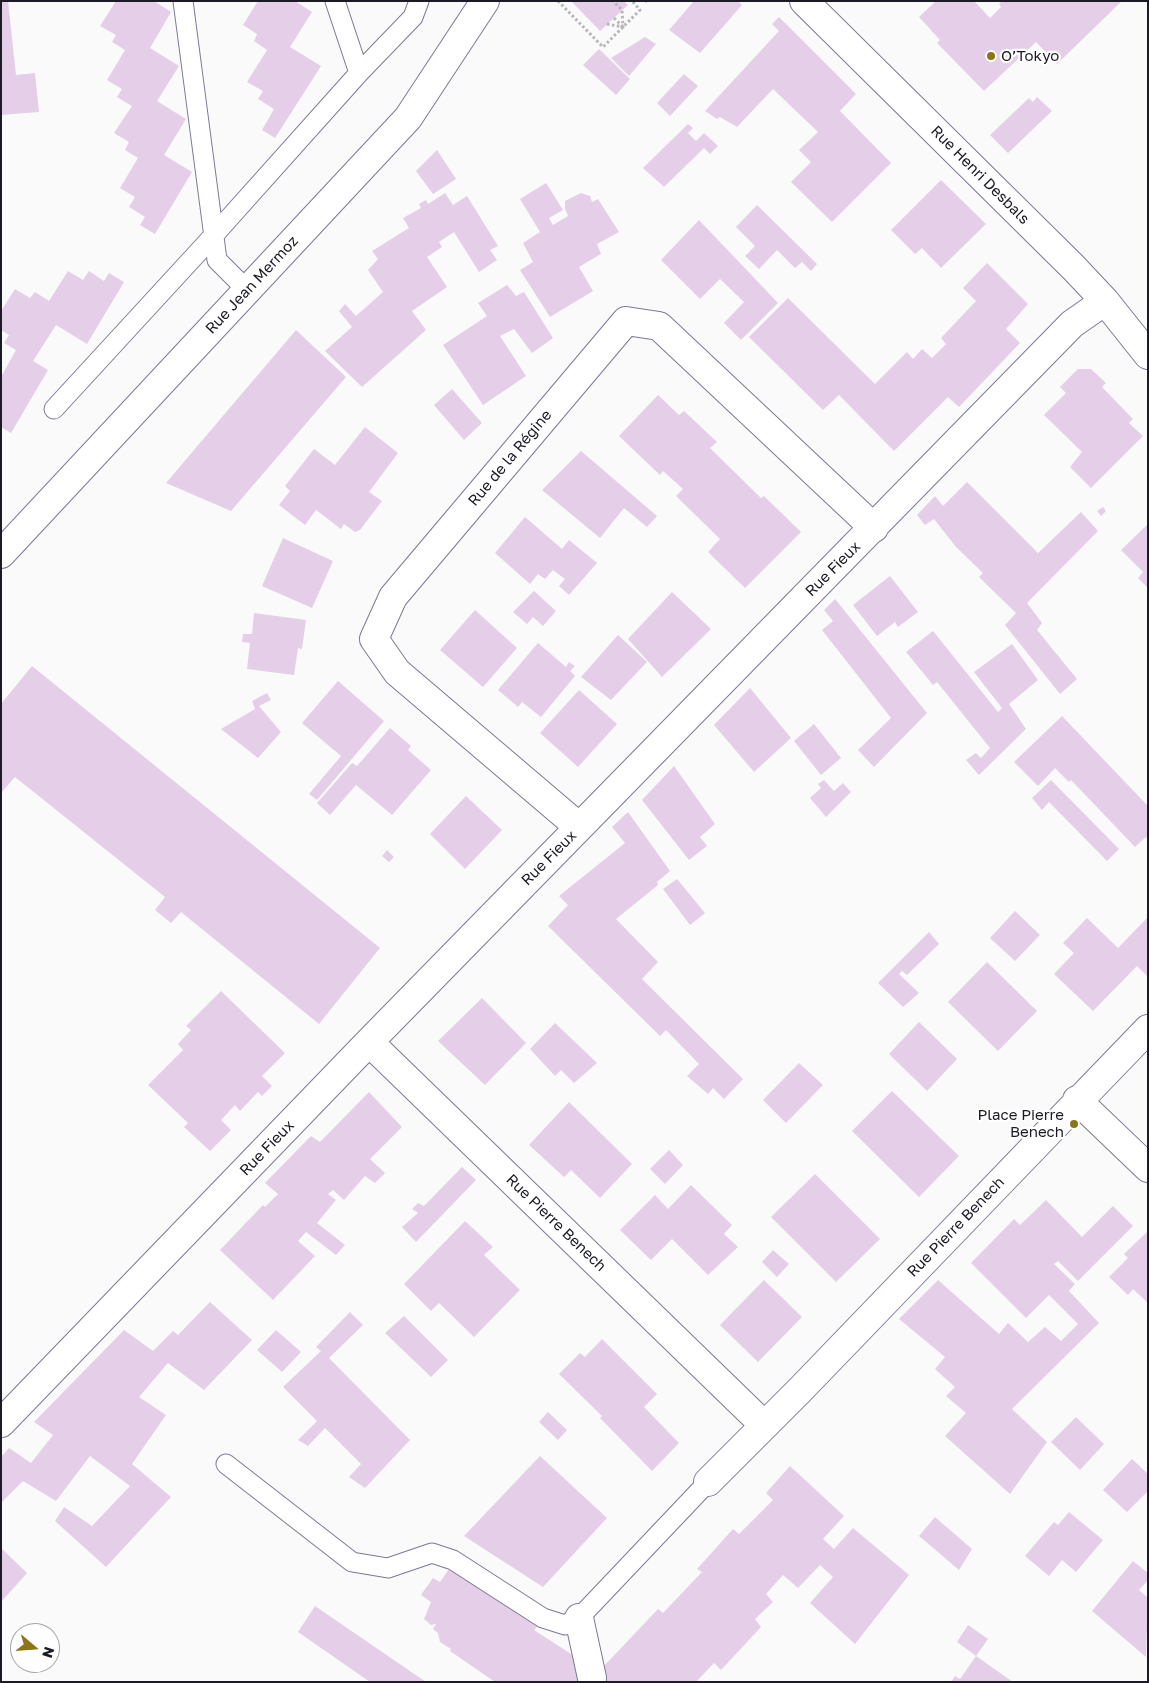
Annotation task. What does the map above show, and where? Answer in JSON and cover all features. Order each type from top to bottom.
[{"type":"street","name":"Rue Jean Mermoz","points":[[1,554],[408,118],[485,1]]},
{"type":"street","name":"Rue Henri Desbals","points":[[804,1],[1104,300],[1148,355]]},
{"type":"street","name":"Rue Fieux","points":[[1,1423],[369,1042],[1072,324],[1104,300]]},
{"type":"street","name":"Rue de la Régine","points":[[580,827],[397,672],[374,639],[393,597],[626,321],[659,326],[874,528]]},
{"type":"street","name":"Rue Pierre Benech","points":[[708,1482],[1148,1028]]},
{"type":"street","name":"Rue Pierre Benech","points":[[369,1042],[764,1425]]},
{"type":"street","points":[[1077,1100],[1148,1168]]},
{"type":"street","points":[[579,1618],[592,1678]]},
{"type":"lane","points":[[183,1],[217,260],[247,290]]},
{"type":"lane","points":[[335,1],[359,73]]},
{"type":"lane","points":[[54,409],[214,235],[359,73],[413,17],[419,1]]},
{"type":"lane","points":[[226,1464],[352,1562],[388,1568],[432,1553],[453,1560],[543,1618],[565,1625],[579,1618],[708,1482]]},
{"type":"path","points":[[558,1],[602,47],[640,10],[632,1]]},
{"type":"path","points":[[613,1],[622,10],[623,27]]},
{"type":"path","points":[[614,18],[623,27]]},
{"type":"path","points":[[607,24],[623,27]]},
{"type":"building","points":[[1,1],[8,1],[16,75],[35,73],[39,112],[1,115]]},
{"type":"building","points":[[116,1],[154,1],[171,12],[150,48],[179,66],[157,101],[186,119],[164,155],[192,172],[155,234],[140,225],[145,217],[129,207],[135,197],[120,188],[138,158],[125,150],[129,142],[114,133],[132,106],[117,97],[122,89],[107,80],[125,50],[112,42],[116,35],[100,26]]},
{"type":"building","points":[[258,1],[295,1],[312,12],[290,47],[321,66],[275,138],[262,130],[274,109],[258,99],[263,91],[247,82],[267,50],[254,41],[257,34],[243,25]]},
{"type":"building","points":[[571,1],[624,1],[628,5],[600,31]]},
{"type":"building","points":[[694,1],[738,1],[742,5],[700,53],[669,30]]},
{"type":"building","points":[[936,1],[974,1],[990,18],[1001,7],[999,4],[1002,1],[1122,1],[1057,64],[1036,42],[984,91],[937,43],[940,40],[919,17]]},
{"type":"building","points":[[779,17],[856,94],[840,111],[891,163],[832,222],[791,182],[811,162],[799,150],[818,132],[773,89],[737,127],[720,117],[717,119],[705,111],[779,31],[772,24]]},
{"type":"building","points":[[645,37],[656,44],[629,76],[611,58]]},
{"type":"building","points":[[599,49],[630,79],[616,95],[583,65]]},
{"type":"building","points":[[684,74],[698,86],[670,116],[657,103]]},
{"type":"building","points":[[1037,97],[1052,111],[1008,153],[990,135],[1029,98],[1033,102]]},
{"type":"building","points":[[688,124],[693,128],[688,133],[696,141],[704,133],[718,146],[710,154],[704,148],[664,187],[643,168]]},
{"type":"building","points":[[437,150],[456,179],[433,194],[416,171]]},
{"type":"building","points":[[941,180],[986,224],[941,268],[922,248],[915,254],[891,230]]},
{"type":"building","points":[[546,183],[563,210],[549,218],[553,225],[568,216],[565,209],[565,201],[581,193],[590,196],[592,202],[598,199],[619,232],[597,244],[601,254],[579,267],[593,291],[550,317],[520,270],[533,262],[523,243],[540,232],[520,199]]},
{"type":"building","points":[[445,193],[453,205],[467,196],[498,246],[490,250],[497,260],[479,272],[454,232],[439,242],[442,247],[427,257],[447,287],[412,311],[426,330],[362,387],[325,351],[352,327],[339,311],[345,304],[356,316],[383,292],[368,270],[378,259],[372,251],[409,228],[403,218],[421,208],[419,204],[426,200],[428,204]]},
{"type":"building","points":[[757,205],[817,264],[811,271],[802,262],[795,268],[777,250],[759,269],[745,256],[755,246],[736,227]]},
{"type":"building","points":[[699,220],[778,303],[741,340],[724,323],[744,302],[720,279],[700,299],[661,260]]},
{"type":"building","points":[[987,263],[1028,304],[1006,329],[1020,343],[959,407],[948,397],[894,451],[839,395],[823,410],[749,337],[788,298],[875,384],[907,352],[913,359],[922,349],[932,358],[946,344],[941,338],[976,301],[963,288]]},
{"type":"building","points":[[68,271],[83,280],[89,271],[104,281],[109,273],[124,282],[87,344],[56,325],[33,361],[48,370],[11,433],[1,427],[1,377],[16,350],[4,343],[9,335],[1,330],[1,311],[15,289],[30,298],[35,292],[49,301]]},
{"type":"building","points":[[507,285],[516,296],[524,292],[553,338],[532,353],[514,329],[500,336],[526,376],[483,405],[443,345],[487,316],[478,303]]},
{"type":"building","points":[[296,330],[346,377],[231,511],[166,483]]},
{"type":"building","points":[[1078,369],[1091,369],[1106,383],[1102,387],[1133,419],[1129,423],[1143,436],[1091,488],[1070,467],[1082,452],[1044,415],[1066,393],[1060,387]]},
{"type":"building","points":[[452,389],[482,423],[464,440],[434,405]]},
{"type":"building","points":[[658,395],[679,415],[684,411],[717,442],[710,448],[761,498],[764,496],[801,532],[745,588],[708,552],[720,539],[676,496],[683,489],[663,471],[660,475],[619,436]]},
{"type":"building","points":[[365,427],[398,453],[369,492],[382,501],[360,530],[355,532],[344,524],[341,529],[316,510],[305,525],[279,505],[290,491],[285,486],[314,449],[335,465]]},
{"type":"building","points":[[581,451],[657,516],[647,527],[624,508],[600,538],[542,490]]},
{"type":"building","points":[[967,482],[1038,553],[1081,512],[1098,531],[1027,603],[1042,623],[1037,630],[1077,679],[1060,694],[1005,625],[1016,613],[979,577],[983,573],[956,547],[934,519],[925,525],[917,515],[935,496],[943,506]]},
{"type":"building","points":[[1103,507],[1106,511],[1101,516],[1097,511]]},
{"type":"building","points":[[525,517],[562,549],[569,540],[597,563],[569,595],[559,586],[565,579],[553,570],[545,579],[538,574],[530,584],[495,553]]},
{"type":"building","points":[[1148,524],[1148,588],[1138,578],[1143,572],[1121,550]]},
{"type":"building","points":[[283,538],[333,561],[312,608],[262,586]]},
{"type":"building","points":[[890,576],[918,612],[898,627],[895,622],[877,636],[853,605]]},
{"type":"building","points":[[534,591],[556,611],[543,626],[533,617],[527,624],[513,612]]},
{"type":"building","points":[[672,592],[711,629],[662,677],[628,639]]},
{"type":"building","points":[[835,599],[927,713],[874,767],[858,750],[891,718],[822,630],[833,621],[824,610]]},
{"type":"building","points":[[475,610],[517,648],[483,687],[440,650]]},
{"type":"building","points":[[254,613],[306,620],[302,649],[298,648],[294,675],[247,669],[250,643],[242,642],[243,634],[252,634]]},
{"type":"building","points":[[933,631],[998,712],[1002,708],[974,672],[1012,644],[1038,680],[1009,704],[1026,729],[979,775],[966,760],[976,753],[981,758],[990,748],[937,682],[933,685],[906,652]]},
{"type":"building","points":[[618,635],[647,662],[611,700],[581,677]]},
{"type":"building","points":[[538,643],[566,667],[569,662],[575,666],[570,671],[575,676],[541,717],[522,702],[518,707],[498,690]]},
{"type":"building","points":[[32,666],[380,948],[319,1024],[181,912],[171,923],[155,910],[165,897],[15,777],[1,793],[1,704]]},
{"type":"building","points":[[338,681],[384,721],[317,800],[309,794],[341,756],[302,723]]},
{"type":"building","points":[[750,688],[791,738],[754,772],[714,725]]},
{"type":"building","points":[[579,690],[617,724],[578,767],[540,733]]},
{"type":"building","points":[[267,693],[271,700],[259,706],[281,732],[258,758],[221,729],[255,709],[252,701]]},
{"type":"building","points":[[1062,716],[1148,806],[1148,839],[1146,837],[1135,847],[1071,780],[1069,782],[1055,768],[1038,786],[1014,762]]},
{"type":"building","points":[[814,724],[841,758],[821,775],[794,741]]},
{"type":"building","points":[[390,728],[411,746],[408,750],[431,770],[392,815],[356,785],[330,815],[317,803],[352,763],[357,766]]},
{"type":"building","points":[[674,766],[715,824],[700,837],[707,846],[689,860],[642,800]]},
{"type":"building","points":[[824,780],[834,791],[843,783],[851,792],[826,817],[810,798],[821,788],[818,784]]},
{"type":"building","points":[[1051,780],[1119,849],[1107,861],[1049,802],[1042,810],[1032,798]]},
{"type":"building","points":[[466,796],[502,830],[465,869],[430,834]]},
{"type":"building","points":[[628,812],[670,871],[657,882],[658,885],[616,919],[658,962],[642,979],[743,1079],[724,1099],[713,1088],[708,1094],[687,1076],[699,1064],[666,1030],[660,1036],[548,926],[568,905],[559,896],[625,843],[612,827]]},
{"type":"building","points":[[387,850],[394,857],[389,862],[382,856]]},
{"type":"building","points":[[677,879],[705,913],[690,925],[663,889]]},
{"type":"building","points":[[1015,911],[1040,935],[1015,961],[990,938]]},
{"type":"building","points":[[1148,917],[1148,977],[1137,966],[1093,1011],[1054,974],[1074,953],[1063,943],[1087,918],[1118,948]]},
{"type":"building","points":[[929,932],[939,944],[907,975],[902,971],[899,974],[919,993],[903,1007],[878,983]]},
{"type":"building","points":[[987,962],[1037,1011],[998,1051],[948,1002]]},
{"type":"building","points":[[221,991],[285,1053],[262,1076],[272,1086],[262,1096],[258,1092],[240,1111],[235,1105],[221,1120],[231,1130],[210,1151],[184,1127],[188,1123],[148,1085],[183,1050],[178,1044],[191,1030],[186,1026]]},
{"type":"building","points":[[482,998],[526,1043],[485,1085],[438,1041]]},
{"type":"building","points":[[919,1022],[957,1059],[927,1091],[889,1054]]},
{"type":"building","points":[[555,1023],[597,1063],[574,1083],[561,1070],[555,1076],[530,1049]]},
{"type":"building","points":[[799,1063],[823,1085],[786,1123],[763,1100]]},
{"type":"building","points":[[892,1091],[959,1156],[919,1197],[852,1131]]},
{"type":"building","points":[[369,1092],[402,1127],[370,1159],[385,1173],[375,1183],[365,1176],[344,1200],[333,1190],[328,1194],[336,1200],[317,1223],[345,1245],[336,1255],[306,1232],[298,1241],[315,1256],[273,1300],[220,1250],[263,1205],[265,1207],[278,1194],[265,1183],[311,1136],[320,1142]]},
{"type":"building","points":[[569,1102],[632,1164],[600,1198],[571,1170],[564,1177],[529,1145]]},
{"type":"building","points":[[669,1150],[683,1165],[665,1184],[650,1169]]},
{"type":"building","points":[[462,1167],[476,1180],[416,1242],[402,1227],[418,1213],[412,1209],[418,1203],[424,1206]]},
{"type":"building","points":[[815,1174],[880,1239],[836,1282],[771,1217]]},
{"type":"building","points":[[691,1185],[732,1225],[724,1234],[738,1247],[708,1275],[672,1239],[651,1260],[620,1230],[655,1195],[668,1209]]},
{"type":"building","points":[[1046,1200],[1082,1237],[1113,1206],[1133,1226],[1078,1281],[1058,1261],[1054,1264],[1075,1284],[1069,1291],[1099,1323],[1012,1409],[1047,1442],[1010,1494],[945,1436],[966,1413],[946,1396],[955,1387],[935,1369],[945,1357],[899,1319],[938,1280],[999,1334],[1008,1323],[1028,1342],[1045,1327],[1061,1341],[1078,1324],[1049,1295],[1026,1318],[971,1263],[1014,1219],[1020,1225]]},
{"type":"building","points":[[465,1221],[493,1247],[484,1255],[520,1290],[474,1337],[439,1303],[431,1311],[404,1284]]},
{"type":"building","points":[[1148,1231],[1148,1303],[1133,1289],[1128,1295],[1109,1277],[1128,1258],[1124,1254]]},
{"type":"building","points":[[773,1250],[789,1264],[777,1277],[762,1262]]},
{"type":"building","points":[[764,1280],[802,1317],[758,1362],[720,1325]]},
{"type":"building","points":[[210,1302],[252,1340],[204,1390],[168,1363],[139,1397],[166,1415],[132,1464],[171,1497],[106,1567],[55,1521],[64,1507],[92,1526],[130,1486],[90,1456],[56,1501],[23,1481],[1,1503],[1,1457],[9,1448],[31,1463],[53,1435],[34,1422],[124,1330],[153,1351],[173,1331],[178,1335]]},
{"type":"building","points":[[350,1312],[363,1325],[329,1358],[410,1440],[365,1488],[349,1477],[361,1464],[325,1428],[308,1446],[298,1440],[317,1421],[283,1387],[321,1351],[316,1347]]},
{"type":"building","points":[[404,1316],[448,1360],[431,1377],[385,1333]]},
{"type":"building","points":[[276,1330],[301,1352],[282,1372],[257,1350]]},
{"type":"building","points":[[602,1339],[657,1394],[644,1407],[679,1443],[652,1471],[600,1418],[602,1416],[559,1374],[580,1353],[585,1357]]},
{"type":"building","points":[[548,1412],[567,1430],[558,1440],[539,1422]]},
{"type":"building","points":[[1076,1417],[1104,1444],[1080,1470],[1051,1442]]},
{"type":"building","points":[[540,1456],[607,1518],[543,1587],[464,1536]]},
{"type":"building","points":[[1132,1459],[1148,1474],[1148,1491],[1127,1512],[1103,1490]]},
{"type":"building","points":[[790,1466],[844,1516],[823,1539],[834,1549],[853,1528],[909,1575],[855,1644],[810,1603],[833,1577],[820,1565],[798,1588],[783,1575],[766,1594],[773,1602],[755,1619],[761,1627],[721,1670],[714,1663],[696,1682],[495,1682],[450,1651],[451,1649],[440,1642],[438,1633],[433,1629],[436,1624],[431,1625],[424,1619],[431,1602],[421,1595],[433,1578],[440,1582],[449,1569],[538,1626],[534,1630],[582,1661],[584,1679],[605,1677],[604,1666],[658,1609],[663,1613],[702,1572],[697,1569],[733,1529],[739,1534],[773,1500],[766,1493]]},
{"type":"building","points":[[1069,1512],[1103,1540],[1076,1572],[1062,1560],[1049,1576],[1025,1556],[1054,1522],[1058,1525]]},
{"type":"building","points":[[935,1517],[972,1549],[959,1570],[919,1536]]},
{"type":"building","points":[[1,1548],[27,1573],[1,1602]]},
{"type":"building","points":[[1133,1561],[1148,1573],[1148,1580],[1139,1590],[1148,1598],[1146,1657],[1092,1611]]},
{"type":"building","points":[[315,1606],[426,1682],[370,1682],[298,1632]]},
{"type":"building","points":[[968,1625],[988,1639],[976,1656],[957,1642]]},
{"type":"building","points":[[976,1656],[1013,1682],[951,1682],[955,1676],[960,1679]]},
{"type":"place","name":"O’Tokyo","points":[[991,56]]},
{"type":"place","name":"Place Pierre Benech","points":[[1074,1124]]}]
